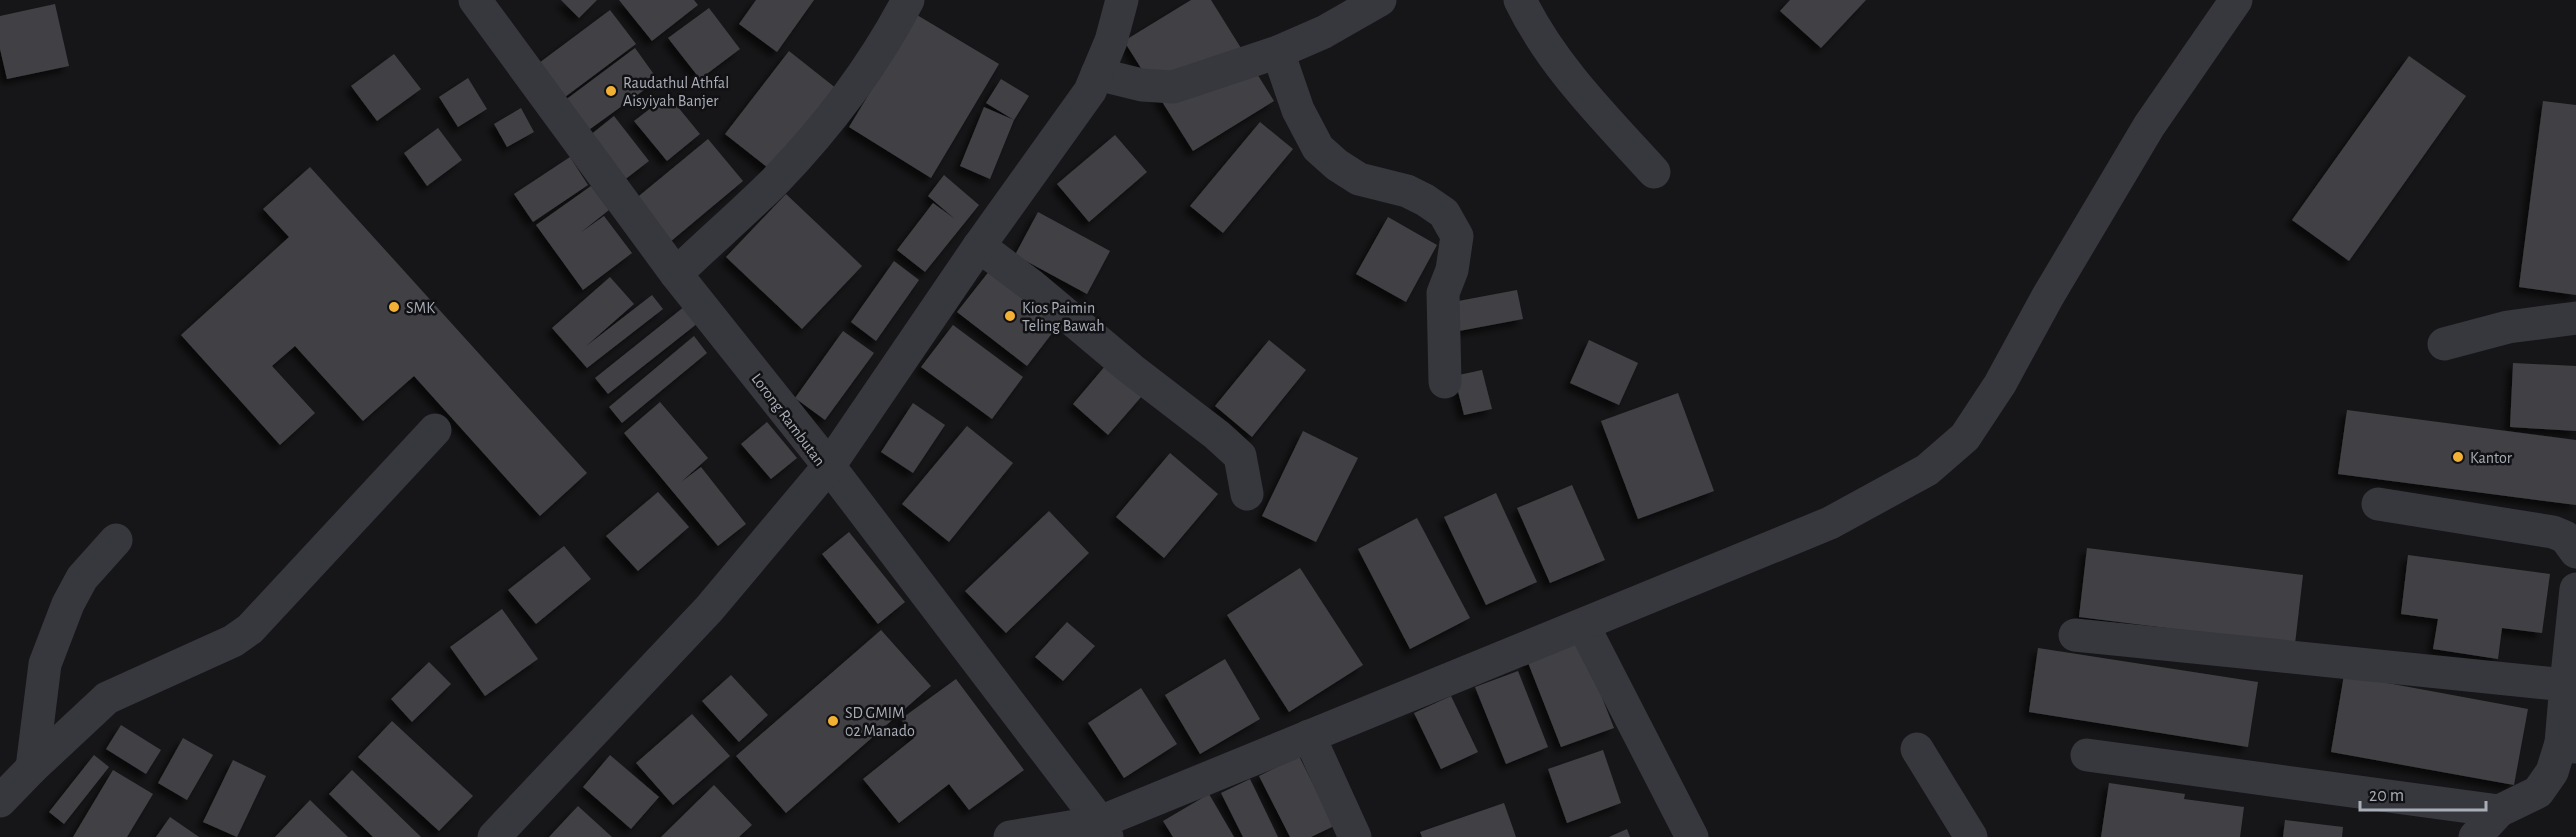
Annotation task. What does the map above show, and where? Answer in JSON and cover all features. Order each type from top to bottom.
[{"type":"street","name":"Lorong Rambutan","points":[[475,0],[676,274],[829,466],[709,609],[494,837]]},
{"type":"street","points":[[676,274],[776,179],[830,117],[888,37],[908,0]]},
{"type":"street","points":[[1104,829],[829,466],[1090,91],[1111,40],[1122,0]]},
{"type":"street","points":[[1097,74],[1142,85],[1173,87],[1278,52],[1324,32],[1380,0]]},
{"type":"street","points":[[1520,0],[1536,32],[1581,91],[1654,172]]},
{"type":"street","points":[[1010,837],[1104,829],[1309,736],[1583,626],[1830,523],[1927,470],[1965,437],[2000,384],[2048,296],[2150,126],[2236,0]]},
{"type":"street","points":[[1278,52],[1298,110],[1318,148],[1337,165],[1359,179],[1397,188],[1425,200],[1444,213],[1457,236],[1452,270],[1443,293],[1445,382]]},
{"type":"street","points":[[980,246],[1031,285],[1131,369],[1217,435],[1240,456],[1247,494]]},
{"type":"street","points":[[2444,344],[2508,327],[2576,318]]},
{"type":"street","points":[[0,801],[107,698],[224,645],[250,629],[435,430]]},
{"type":"street","points":[[2378,504],[2553,532],[2565,537],[2576,552]]},
{"type":"street","points":[[32,768],[45,664],[68,604],[82,578],[116,540]]},
{"type":"street","points":[[2475,837],[2499,811],[2538,792],[2569,745],[2566,685],[2576,590]]},
{"type":"street","points":[[1583,626],[1692,837]]},
{"type":"street","points":[[2075,635],[2566,685]]},
{"type":"street","points":[[1309,736],[1355,837]]},
{"type":"street","points":[[1917,749],[1971,837]]},
{"type":"street","points":[[2087,755],[2499,811]]},
{"type":"building","points":[[561,0],[597,0],[579,18]]},
{"type":"building","points":[[619,0],[694,0],[698,5],[652,41]]},
{"type":"building","points":[[756,0],[814,0],[777,52],[739,24]]},
{"type":"building","points":[[1191,0],[1211,0],[1274,101],[1193,151],[1124,41]]},
{"type":"building","points":[[1790,0],[1866,0],[1821,48],[1780,11]]},
{"type":"building","points":[[55,4],[69,66],[7,79],[0,49],[0,16]]},
{"type":"building","points":[[709,8],[740,49],[700,79],[668,38]]},
{"type":"building","points":[[610,10],[636,44],[565,97],[539,63]]},
{"type":"building","points":[[917,15],[999,64],[931,178],[849,127]]},
{"type":"building","name":"Raudathul Athfal Aisyiyah Banjer","points":[[635,48],[658,80],[586,132],[564,101]]},
{"type":"building","points":[[789,51],[837,89],[772,171],[725,134]]},
{"type":"building","points":[[394,54],[421,89],[377,121],[351,86]]},
{"type":"building","points":[[2409,56],[2466,96],[2349,261],[2292,220]]},
{"type":"building","points":[[468,78],[487,109],[458,127],[439,97]]},
{"type":"building","points":[[1001,79],[1029,96],[1014,120],[986,103]]},
{"type":"building","points":[[668,95],[700,134],[667,161],[634,121]]},
{"type":"building","points":[[2543,101],[2576,105],[2576,295],[2519,287]]},
{"type":"building","points":[[984,107],[1014,120],[990,179],[960,166]]},
{"type":"building","points":[[521,108],[534,132],[507,147],[494,124]]},
{"type":"building","points":[[614,116],[649,161],[623,181],[589,136]]},
{"type":"building","points":[[1260,122],[1293,149],[1223,233],[1190,206]]},
{"type":"building","points":[[438,128],[462,160],[427,186],[404,153]]},
{"type":"building","points":[[1115,135],[1147,172],[1089,222],[1057,184]]},
{"type":"building","points":[[708,139],[743,181],[670,242],[634,200]]},
{"type":"building","points":[[570,157],[588,185],[533,222],[514,194]]},
{"type":"building","points":[[310,167],[587,473],[540,516],[414,376],[363,421],[295,346],[272,366],[315,413],[280,445],[181,335],[289,237],[263,209]]},
{"type":"building","points":[[944,175],[979,205],[925,272],[897,250],[933,203],[955,219],[928,196]]},
{"type":"building","points":[[591,186],[609,210],[580,233],[604,216],[632,253],[583,290],[536,225]]},
{"type":"building","points":[[786,194],[862,266],[802,329],[726,257]]},
{"type":"building","points":[[1038,212],[1110,251],[1087,294],[1015,255]]},
{"type":"building","points":[[1388,217],[1437,245],[1406,302],[1356,274]]},
{"type":"building","points":[[894,261],[919,280],[876,341],[851,322]]},
{"type":"building","name":"Kios Paimin Teling Bawah","points":[[994,265],[1063,319],[1027,366],[957,312]]},
{"type":"building","points":[[610,277],[634,304],[585,347],[652,295],[663,309],[587,368],[552,328]]},
{"type":"building","points":[[1517,290],[1523,319],[1459,331],[1453,302]]},
{"type":"building","points":[[685,306],[698,323],[608,394],[595,378]]},
{"type":"building","points":[[953,325],[1023,377],[992,419],[921,367]]},
{"type":"building","points":[[843,331],[874,353],[825,420],[795,398]]},
{"type":"building","points":[[694,336],[707,353],[622,423],[609,407]]},
{"type":"building","points":[[1269,340],[1306,370],[1252,437],[1215,406]]},
{"type":"building","points":[[1589,340],[1638,363],[1619,405],[1570,383]]},
{"type":"building","name":"Kantor","points":[[2513,363],[2576,366],[2576,431],[2510,427]]},
{"type":"building","points":[[1106,365],[1142,396],[1108,435],[1073,404]]},
{"type":"building","points":[[1482,370],[1492,409],[1464,415],[1454,376]]},
{"type":"building","points":[[1678,393],[1714,491],[1638,519],[1601,421]]},
{"type":"building","points":[[660,402],[708,458],[681,482],[701,467],[746,524],[718,546],[624,433]]},
{"type":"building","points":[[913,403],[945,425],[913,473],[881,452]]},
{"type":"building","name":"Kantor","points":[[2347,410],[2576,440],[2576,505],[2338,474]]},
{"type":"building","points":[[767,422],[797,458],[771,479],[741,444]]},
{"type":"building","points":[[967,426],[1013,463],[949,542],[902,504]]},
{"type":"building","points":[[1303,431],[1358,458],[1316,542],[1262,516]]},
{"type":"building","points":[[1170,453],[1218,494],[1164,558],[1116,517]]},
{"type":"building","points":[[1572,485],[1605,560],[1550,583],[1517,508]]},
{"type":"building","points":[[658,492],[689,527],[638,571],[606,536]]},
{"type":"building","points":[[1496,493],[1537,582],[1486,605],[1444,517]]},
{"type":"building","points":[[1049,511],[1089,553],[1006,633],[965,591]]},
{"type":"building","points":[[1417,518],[1470,618],[1410,649],[1358,549]]},
{"type":"building","points":[[849,532],[905,602],[878,624],[822,554]]},
{"type":"building","points":[[564,546],[591,579],[536,624],[508,590]]},
{"type":"building","points":[[2087,548],[2303,575],[2295,644],[2079,617]]},
{"type":"building","points":[[2408,555],[2550,574],[2542,633],[2502,628],[2498,659],[2433,649],[2438,619],[2401,614]]},
{"type":"building","points":[[1300,568],[1363,665],[1289,712],[1227,615]]},
{"type":"building","points":[[502,609],[538,659],[485,696],[450,647]]},
{"type":"building","points":[[1067,622],[1095,646],[1063,681],[1035,657]]},
{"type":"building","name":"SD GMIM 02 Manado","points":[[881,630],[931,686],[786,813],[736,756]]},
{"type":"building","points":[[1577,634],[1614,728],[1561,747],[1525,655]]},
{"type":"building","points":[[2038,648],[2258,682],[2248,747],[2029,712]]},
{"type":"building","points":[[1225,659],[1260,719],[1200,754],[1165,695]]},
{"type":"building","points":[[429,662],[451,684],[412,722],[391,699]]},
{"type":"building","points":[[1518,671],[1548,747],[1506,764],[1475,687]]},
{"type":"building","points":[[731,675],[768,715],[739,742],[702,701]]},
{"type":"building","points":[[2344,675],[2528,709],[2514,785],[2331,752]]},
{"type":"building","points":[[956,679],[1024,770],[969,810],[949,784],[899,823],[863,779],[914,738],[901,719]]},
{"type":"building","points":[[1141,688],[1177,744],[1124,778],[1088,723]]},
{"type":"building","points":[[1451,696],[1478,752],[1441,769],[1414,713]]},
{"type":"building","points":[[692,714],[730,756],[673,805],[636,763]]},
{"type":"building","points":[[392,721],[473,796],[439,831],[358,757]]},
{"type":"building","points":[[121,725],[161,750],[146,774],[106,749]]},
{"type":"building","points":[[183,738],[213,755],[187,800],[158,783]]},
{"type":"building","points":[[1603,750],[1621,803],[1567,823],[1548,769]]},
{"type":"building","points":[[94,755],[109,767],[64,824],[49,812]]},
{"type":"building","points":[[610,755],[659,797],[631,829],[583,787]]},
{"type":"building","points":[[1299,756],[1334,826],[1311,837],[1290,837],[1259,776]]},
{"type":"building","points":[[233,760],[266,776],[237,837],[203,822]]},
{"type":"building","points":[[113,770],[153,794],[127,837],[73,837]]},
{"type":"building","points":[[352,770],[421,837],[373,837],[329,794]]},
{"type":"building","points":[[1250,779],[1278,837],[1243,837],[1221,793]]},
{"type":"building","points":[[2109,783],[2185,794],[2184,799],[2244,807],[2240,837],[2101,837]]},
{"type":"building","points":[[714,785],[752,825],[739,837],[661,837]]},
{"type":"building","points":[[1209,794],[1234,837],[1173,837],[1163,821]]},
{"type":"building","points":[[310,800],[348,837],[275,837]]},
{"type":"building","points":[[1504,803],[1516,837],[1422,837],[1420,832]]},
{"type":"building","points":[[578,806],[612,837],[549,837]]},
{"type":"building","points":[[170,817],[199,837],[156,837]]},
{"type":"building","points":[[2285,820],[2343,827],[2342,837],[2283,837]]},
{"type":"building","points":[[1627,829],[1630,837],[1609,837]]},
{"type":"place","name":"Raudathul Athfal Aisyiyah Banjer","points":[[611,91]]},
{"type":"place","name":"SMK","points":[[394,307]]},
{"type":"place","name":"Kios Paimin Teling Bawah","points":[[1010,316]]},
{"type":"place","name":"Kantor","points":[[2458,457]]},
{"type":"place","name":"SD GMIM 02 Manado","points":[[833,721]]}]
